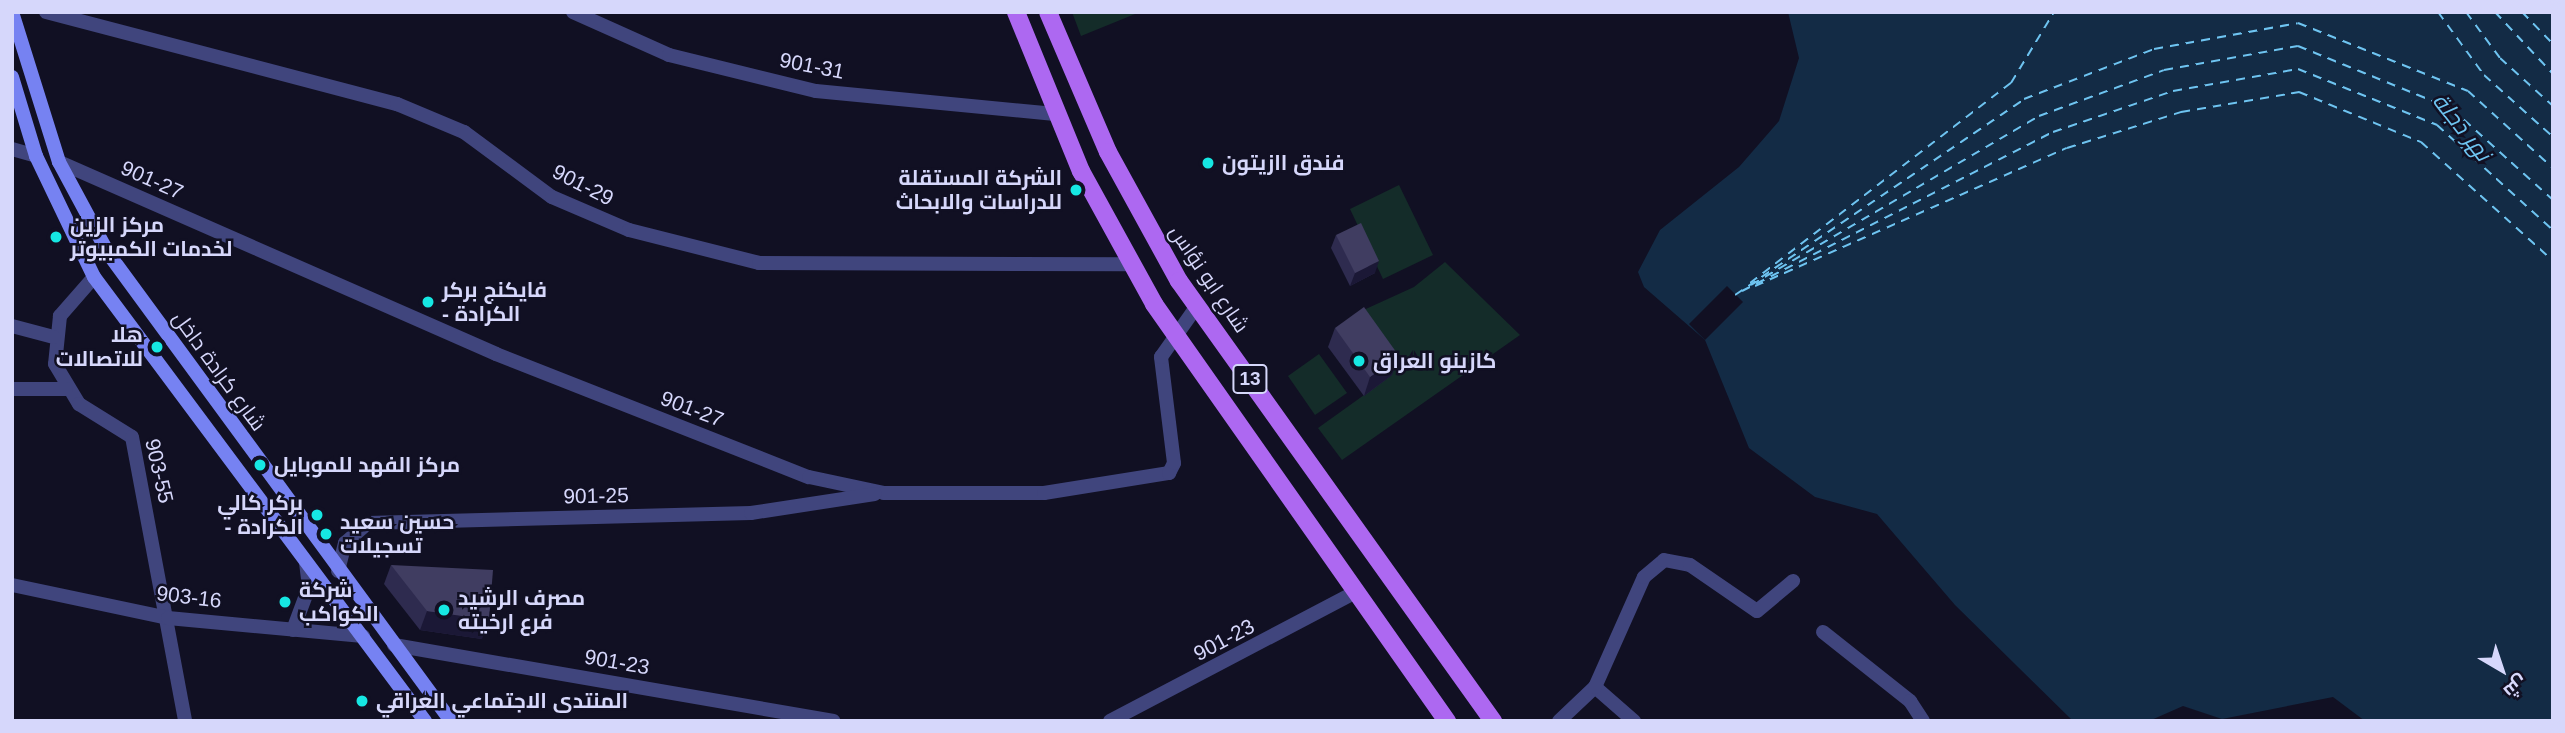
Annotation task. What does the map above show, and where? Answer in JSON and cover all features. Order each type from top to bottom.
[{"type":"main road","name":"شارع كرادة داخل","points":[[12,12],[59,162],[108,253],[338,571],[451,721]]},
{"type":"main road","name":"13","points":[[1016,12],[1055,114],[1130,264],[1173,332],[1447,721]]},
{"type":"main road","name":"شارع ابو نؤاس","points":[[1048,12],[1119,174],[1197,306],[1493,721]]},
{"type":"main road","name":"شارع كرادة داخل","points":[[12,77],[36,156],[94,277],[425,721]]},
{"type":"street","name":"901-29","points":[[46,12],[397,104],[464,132],[552,197],[590,214],[629,230],[759,262],[1130,264]]},
{"type":"street","name":"901-31","points":[[573,12],[669,55],[816,91],[1055,114]]},
{"type":"street","points":[[12,149],[36,156]]},
{"type":"street","name":"901-27","points":[[59,162],[496,354],[809,477],[884,493],[1044,493],[1169,473],[1174,463],[1160,364],[1173,332],[1197,306]]},
{"type":"street","points":[[12,389],[66,388],[54,337],[71,298],[94,277]]},
{"type":"street","points":[[12,327],[54,337]]},
{"type":"street","name":"903-55","points":[[66,388],[132,437],[168,618],[185,721]]},
{"type":"street","name":"901-25","points":[[338,571],[345,543],[368,523],[751,513],[884,493]]},
{"type":"street","points":[[293,630],[309,587],[304,558]]},
{"type":"street","points":[[1559,721],[1595,687],[1644,578],[1664,560],[1690,565],[1757,611],[1793,581]]},
{"type":"street","name":"903-16","points":[[12,584],[168,618],[363,636]]},
{"type":"street","name":"901-23","points":[[1110,721],[1356,592]]},
{"type":"street","points":[[1823,632],[1910,701],[1923,721]]},
{"type":"street","name":"901-23","points":[[394,645],[833,721]]},
{"type":"street","points":[[1595,687],[1634,721]]},
{"type":"green space","points":[[1072,12],[1140,12],[1081,36]]},
{"type":"green space","points":[[1399,185],[1433,255],[1383,279],[1350,209]]},
{"type":"green space","points":[[1445,262],[1520,335],[1342,460],[1318,428],[1392,375],[1357,313],[1414,287]]},
{"type":"green space","points":[[1319,354],[1347,393],[1315,415],[1288,376]]},
{"type":"water","name":"نهر دجلة","points":[[1788,12],[2553,12],[2553,721],[2365,721],[2333,697],[2222,719],[2183,706],[2149,721],[2073,721],[1955,605],[1877,514],[1815,497],[1749,448],[1705,340],[1644,287],[1638,272],[1660,230],[1739,167],[1779,121],[1799,58]]},
{"type":"pier","points":[[1727,286],[1743,302],[1705,340],[1689,324]]},
{"type":"building","points":[[1361,223],[1379,261],[1355,273],[1336,235]]},
{"type":"building","points":[[1364,307],[1399,356],[1370,377],[1335,328]]},
{"type":"building","points":[[391,565],[493,570],[489,620],[427,611]]},
{"type":"ferry route","points":[[1750,283],[2011,83],[2054,12]]},
{"type":"ferry route","points":[[2438,12],[2484,75],[2553,137]]},
{"type":"ferry route","points":[[2466,12],[2500,58],[2553,106]]},
{"type":"ferry route","points":[[2495,12],[2553,74]]},
{"type":"ferry route","points":[[2522,12],[2553,44]]},
{"type":"ferry route","points":[[1735,295],[2024,99],[2154,49],[2298,23],[2468,91],[2553,168]]},
{"type":"ferry route","points":[[1751,285],[2039,116],[2164,70],[2298,46],[2452,109],[2553,200]]},
{"type":"ferry route","points":[[1742,291],[2053,132],[2173,91],[2298,69],[2437,125],[2553,230]]},
{"type":"ferry route","points":[[1755,286],[2067,148],[2181,112],[2299,92],[2421,142],[2553,261]]},
{"type":"place","name":"فندق اازيتون","points":[[1208,163]]},
{"type":"place","name":"الشركة المستقلة للدراسات والابحاث","points":[[1076,190]]},
{"type":"place","name":"مركز الزين لخدمات الكمبيوتر","points":[[56,237]]},
{"type":"place","name":"فايكنج بركر - الكرادة","points":[[428,302]]},
{"type":"place","name":"هلا للاتصالات","points":[[157,347]]},
{"type":"place","name":"كازينو العراق","points":[[1359,361]]},
{"type":"place","name":"مركز الفهد للموبايل","points":[[260,465]]},
{"type":"place","name":"بركر كالي - الكرادة","points":[[317,515]]},
{"type":"place","name":"حسين سعيد تسجيلات","points":[[326,534]]},
{"type":"place","name":"شركة الكواكب","points":[[285,602]]},
{"type":"place","name":"مصرف الرشيد فرع ارخيته","points":[[444,610]]},
{"type":"place","name":"المنتدى الاجتماعي العراقي","points":[[362,701]]}]
